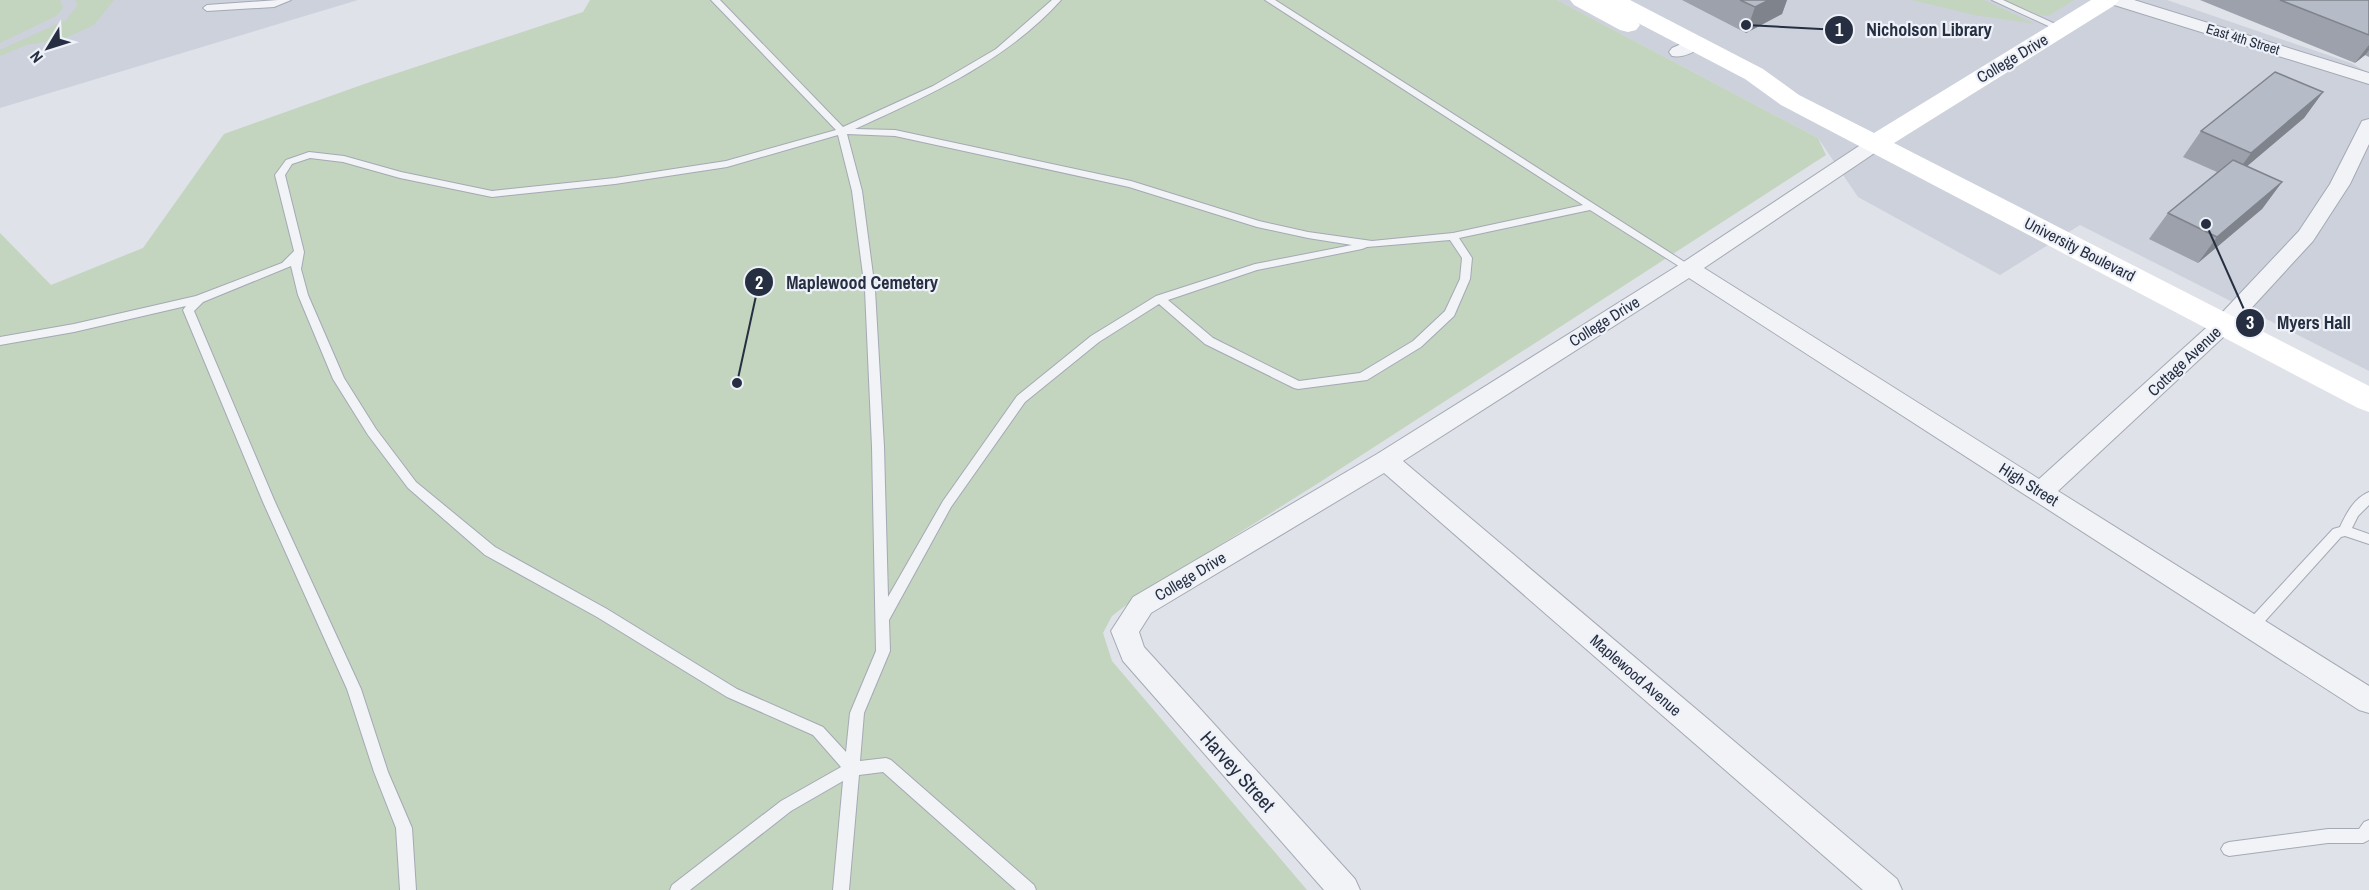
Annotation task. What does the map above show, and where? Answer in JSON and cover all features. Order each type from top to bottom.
[{"type":"main road","name":"University Boulevard","points":[[1582,0],[1687,47]]},
{"type":"main road","name":"University Boulevard","points":[[1612,0],[1687,47],[1731,80],[1790,100],[2225,323],[2369,400]]},
{"type":"main road","name":"College Drive","points":[[1875,144],[1909,120],[2107,0]]},
{"type":"street","name":"East 4th Street","points":[[2116,0],[2369,79]]},
{"type":"street","name":"Cottage Avenue","points":[[2041,492],[2225,323],[2306,236],[2340,184],[2369,125]]},
{"type":"street","name":"College Drive","points":[[1133,653],[1125,631],[1142,605],[1386,460],[1689,268],[1875,144]]},
{"type":"street","name":"High Street","points":[[1689,268],[2369,701]]},
{"type":"street","name":"Maplewood Avenue","points":[[1386,460],[1886,890]]},
{"type":"street","name":"Harvey Street","points":[[1133,653],[1344,890]]},
{"type":"lane","points":[[207,8],[274,4],[287,0]]},
{"type":"lane","points":[[715,0],[842,131],[857,191],[870,290],[878,447],[883,651],[857,713],[841,890]]},
{"type":"lane","points":[[852,769],[818,731],[732,693],[602,613],[490,551],[412,485],[372,432],[339,379],[303,295],[296,270],[299,252],[280,175],[289,162],[309,155],[344,159],[400,176],[492,194],[615,181],[727,164],[842,131],[936,88],[999,51],[1057,0]]},
{"type":"lane","points":[[1269,0],[1689,268]]},
{"type":"lane","points":[[1995,0],[2060,28]]},
{"type":"lane","points":[[842,131],[895,133],[1131,184],[1257,224],[1308,235],[1372,244]]},
{"type":"lane","points":[[882,620],[946,504],[1021,399],[1095,339],[1160,299],[1255,267],[1372,244],[1453,236],[1592,206]]},
{"type":"lane","points":[[1160,299],[1209,341],[1298,385],[1363,377],[1417,344],[1450,313],[1466,279],[1467,258],[1453,236]]},
{"type":"lane","points":[[0,340],[74,328],[199,299],[286,265],[299,252]]},
{"type":"lane","points":[[199,299],[188,310],[265,492],[354,689],[381,772],[404,828],[408,890]]},
{"type":"lane","points":[[2345,531],[2353,513],[2369,497]]},
{"type":"lane","points":[[2252,626],[2337,533],[2345,531],[2369,539]]},
{"type":"lane","points":[[678,890],[786,806],[852,769],[886,765],[1028,890]]},
{"type":"lane","points":[[2229,849],[2328,836],[2363,836],[2369,827]]},
{"type":"shaded area","points":[[0,0],[358,0],[0,108]]},
{"type":"shaded area","points":[[1557,0],[2167,0],[2351,63],[2369,73],[2369,371],[2080,225],[2000,275],[1858,197],[1818,138]]},
{"type":"green space","points":[[0,0],[60,0],[63,8],[56,16],[0,43]]},
{"type":"green space","points":[[75,0],[114,0],[94,25],[63,39],[26,45],[0,56],[0,50],[66,20],[78,5]]},
{"type":"green space","points":[[590,0],[1557,0],[1818,138],[1826,155],[1320,482],[1134,599],[1112,616],[1103,633],[1112,661],[1307,890],[0,890],[0,233],[51,285],[143,248],[224,134],[370,82],[583,12]]},
{"type":"green space","points":[[1912,0],[1984,0],[2035,24],[1974,15]]},
{"type":"green space","points":[[2003,0],[2074,0],[2048,16],[2039,15]]},
{"type":"building","points":[[1740,0],[1769,0],[1755,7]]},
{"type":"building","points":[[2280,0],[2369,0],[2369,35]]},
{"type":"building","points":[[2275,72],[2323,92],[2251,153],[2201,131]]},
{"type":"building","points":[[2233,160],[2282,182],[2217,237],[2168,213]]},
{"type":"place","name":"Nicholson Library","points":[[1746,25]]},
{"type":"place","name":"Myers Hall","points":[[2206,224]]},
{"type":"place","name":"Maplewood Cemetery","points":[[737,383]]}]
